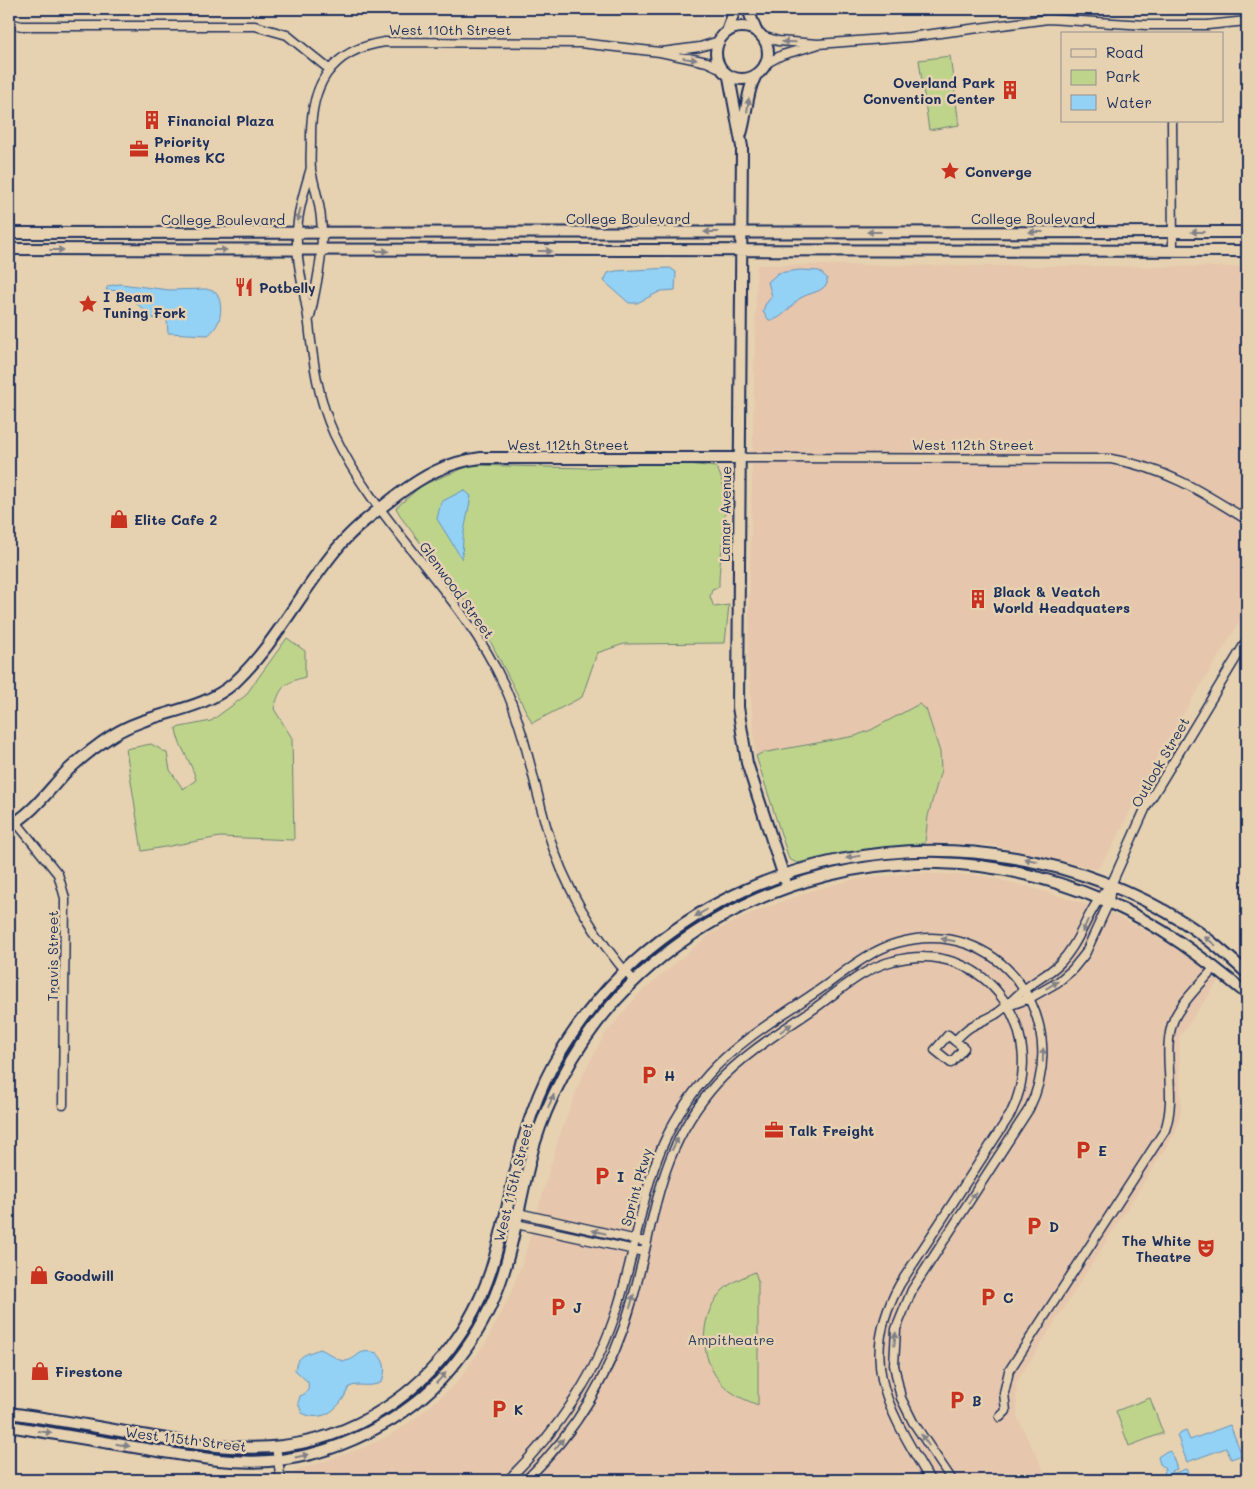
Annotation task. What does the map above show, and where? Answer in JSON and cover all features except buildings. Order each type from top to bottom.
[{"type":"street","points":[[735,9],[727,32],[719,41],[716,56],[720,68],[730,77],[741,80],[755,77],[767,63],[782,55],[818,44]]},
{"type":"street","points":[[748,9],[769,51],[767,63]]},
{"type":"street","points":[[727,32],[742,27],[778,42],[818,44],[909,37],[1048,19],[1173,29],[1247,21]]},
{"type":"street","points":[[9,23],[22,26],[255,26],[287,35],[330,70]]},
{"type":"street","points":[[9,29],[22,26]]},
{"type":"street","name":"West 110th Street","points":[[660,52],[700,47],[719,41]]},
{"type":"street","name":"West 110th Street","points":[[330,70],[342,58],[361,47],[384,42],[566,42],[660,52],[707,62],[720,68]]},
{"type":"street","name":"Glenwood Street","points":[[309,324],[321,233],[321,219],[311,168],[312,106],[316,92],[330,70]]},
{"type":"street","name":"Lamar Avenue","points":[[730,77],[741,134],[742,251],[738,707],[748,771],[787,888]]},
{"type":"street","name":"Lamar Avenue","points":[[741,134],[746,120],[751,84],[755,77]]},
{"type":"street","points":[[1172,122],[1172,251]]},
{"type":"street","name":"Glenwood Street","points":[[311,168],[297,222],[298,258],[315,375],[328,419],[347,459],[381,508],[463,614],[493,663],[515,713],[556,856],[592,925],[634,981]]},
{"type":"street","name":"College Boulevard","points":[[9,233],[1247,232]]},
{"type":"street","points":[[9,250],[1247,251]]},
{"type":"street","name":"West 112th Street","points":[[9,834],[13,824],[51,791],[65,774],[91,749],[114,734],[137,723],[204,701],[231,685],[260,655],[338,547],[358,525],[429,474],[451,464],[469,460],[740,458],[1111,460],[1148,467],[1167,474],[1187,483],[1247,520]]},
{"type":"street","name":"Outlook Street","points":[[1109,902],[1110,885],[1146,807],[1247,640]]},
{"type":"street","name":"Travis Street","points":[[13,824],[58,874],[65,898],[63,1105]]},
{"type":"street","name":"West 115th Street","points":[[9,1413],[210,1446],[246,1449],[276,1447],[309,1441],[353,1426],[388,1406],[408,1392],[434,1367],[461,1333],[483,1292],[491,1270],[520,1146],[542,1087],[580,1024],[625,971],[660,941],[695,917],[746,890],[783,875],[820,864],[869,854],[951,850],[995,854],[1034,861],[1110,885],[1186,924],[1247,972]]},
{"type":"street","name":"West 115th Street","points":[[9,1426],[207,1459],[250,1462],[278,1460],[319,1452],[352,1440],[391,1420],[430,1390],[470,1344],[489,1310],[504,1272],[535,1141],[561,1080],[593,1028],[634,981],[670,950],[703,927],[745,905],[787,888],[821,877],[868,868],[938,863],[980,866],[1017,873],[1109,902],[1168,933],[1215,967],[1247,994]]},
{"type":"street","points":[[1008,1006],[1024,989],[1050,972],[1067,955],[1079,938],[1098,898],[1110,885]]},
{"type":"street","points":[[955,1041],[971,1025],[994,1015],[1008,1006],[1030,998],[1062,979],[1079,962],[1091,944],[1109,902]]},
{"type":"street","name":"Sprint Pkwy","points":[[508,1480],[554,1430],[585,1384],[615,1317],[645,1193],[660,1147],[683,1107],[708,1074],[740,1046],[870,954],[909,940],[930,938],[950,940],[978,949],[994,958],[1010,972],[1030,998],[1040,1024],[1044,1050],[1041,1078],[1034,1099],[912,1290],[902,1309],[894,1338],[895,1371],[901,1398],[913,1422],[952,1480]]},
{"type":"street","name":"Sprint Pkwy","points":[[526,1480],[573,1425],[604,1374],[628,1316],[660,1182],[684,1127],[707,1095],[738,1063],[864,974],[883,964],[904,958],[938,959],[960,965],[978,975],[994,988],[1008,1006],[1016,1020],[1023,1046],[1024,1077],[1017,1101],[1004,1125],[900,1284],[887,1312],[881,1338],[880,1365],[888,1405],[930,1480]]},
{"type":"street","points":[[1000,1417],[1006,1411],[1004,1393],[1009,1371],[1166,1130],[1171,1107],[1170,1030],[1174,1018],[1215,967]]},
{"type":"street","points":[[504,1218],[518,1214],[646,1242]]},
{"type":"street","points":[[504,1218],[516,1224],[644,1252]]},
{"type":"street","points":[[276,1447],[281,1480]]},
{"type":"shaded area","points":[[1109,9],[1247,10],[1181,14],[1109,12]]},
{"type":"shaded area","points":[[757,265],[1247,267],[1247,609],[1160,752],[1112,847],[1097,869],[994,845],[925,843],[928,816],[941,770],[940,752],[926,709],[919,705],[871,731],[855,736],[808,743],[756,756],[748,660]]},
{"type":"shaded area","points":[[913,873],[982,876],[1029,887],[1105,910],[1158,937],[1194,961],[1218,981],[1179,1037],[1181,1109],[1176,1131],[1016,1383],[1017,1417],[1048,1480],[294,1480],[294,1472],[363,1448],[391,1435],[421,1414],[456,1384],[487,1341],[508,1300],[523,1262],[560,1135],[583,1075],[604,1036],[640,993],[711,934],[745,916],[814,890],[852,880]]},
{"type":"green space","points":[[950,56],[959,125],[929,130],[919,60]]},
{"type":"green space","points":[[639,464],[687,464],[716,467],[722,479],[725,509],[719,587],[712,589],[710,597],[714,607],[729,605],[725,643],[624,644],[597,653],[582,697],[532,723],[480,621],[403,520],[396,508],[422,485],[472,465],[587,468]]},
{"type":"green space","points":[[287,638],[305,651],[305,677],[284,687],[278,696],[274,709],[292,738],[294,840],[220,837],[142,851],[126,749],[151,744],[167,753],[170,770],[183,789],[196,780],[179,740],[176,728],[211,721],[245,696]]},
{"type":"green space","points":[[919,704],[926,709],[940,752],[941,770],[928,816],[925,843],[841,853],[797,863],[789,859],[756,756],[762,753],[855,736],[871,730]]},
{"type":"green space","name":"Ampitheatre","points":[[755,1272],[758,1281],[758,1405],[733,1393],[720,1381],[712,1370],[707,1357],[705,1343],[708,1315],[714,1302],[729,1285]]},
{"type":"green space","points":[[1150,1398],[1163,1433],[1129,1446],[1116,1411]]},
{"type":"water","points":[[670,268],[676,272],[675,290],[661,291],[637,303],[629,303],[604,281],[608,273],[616,271]]},
{"type":"water","points":[[800,270],[819,271],[827,278],[827,284],[821,290],[799,299],[777,318],[769,320],[763,312],[765,305],[772,296],[768,282],[778,273]]},
{"type":"water","points":[[120,284],[169,290],[206,289],[216,292],[221,309],[219,320],[213,331],[208,335],[168,333],[167,319],[152,318],[124,291],[106,290],[108,286]]},
{"type":"water","points":[[464,490],[471,496],[463,537],[462,559],[437,519],[441,502]]},
{"type":"water","points":[[320,1349],[343,1361],[350,1360],[365,1352],[377,1353],[384,1366],[382,1382],[349,1387],[336,1407],[324,1415],[310,1416],[302,1413],[298,1403],[300,1396],[307,1391],[308,1382],[295,1370],[296,1365],[303,1356]]},
{"type":"water","points":[[1230,1425],[1242,1455],[1231,1459],[1226,1448],[1187,1462],[1177,1435],[1186,1431],[1190,1440]]},
{"type":"water","points":[[1167,1451],[1171,1452],[1177,1469],[1171,1471],[1172,1474],[1186,1469],[1190,1476],[1178,1480],[1166,1480],[1164,1475],[1165,1468],[1160,1464],[1158,1457]]},
{"type":"place","name":"Overland Park Convention Center","points":[[1010,90]]},
{"type":"place","name":"Financial Plaza","points":[[152,120]]},
{"type":"place","name":"Priority Homes KC","points":[[139,149]]},
{"type":"place","name":"Converge","points":[[950,171]]},
{"type":"place","name":"Potbelly","points":[[244,287]]},
{"type":"place","name":"I Beam Tuning Fork","points":[[88,304]]},
{"type":"place","name":"Elite Cafe 2","points":[[119,519]]},
{"type":"place","name":"Black & Veatch World Headquaters","points":[[978,599]]},
{"type":"place","name":"H","points":[[649,1075]]},
{"type":"place","name":"Talk Freight","points":[[774,1130]]},
{"type":"place","name":"E","points":[[1083,1150]]},
{"type":"place","name":"I","points":[[602,1176]]},
{"type":"place","name":"D","points":[[1034,1226]]},
{"type":"place","name":"The White Theatre","points":[[1206,1248]]},
{"type":"place","name":"Goodwill","points":[[39,1275]]},
{"type":"place","name":"C","points":[[988,1297]]},
{"type":"place","name":"J","points":[[558,1307]]},
{"type":"place","name":"Firestone","points":[[40,1371]]},
{"type":"place","name":"B","points":[[957,1400]]},
{"type":"place","name":"K","points":[[499,1409]]}]
